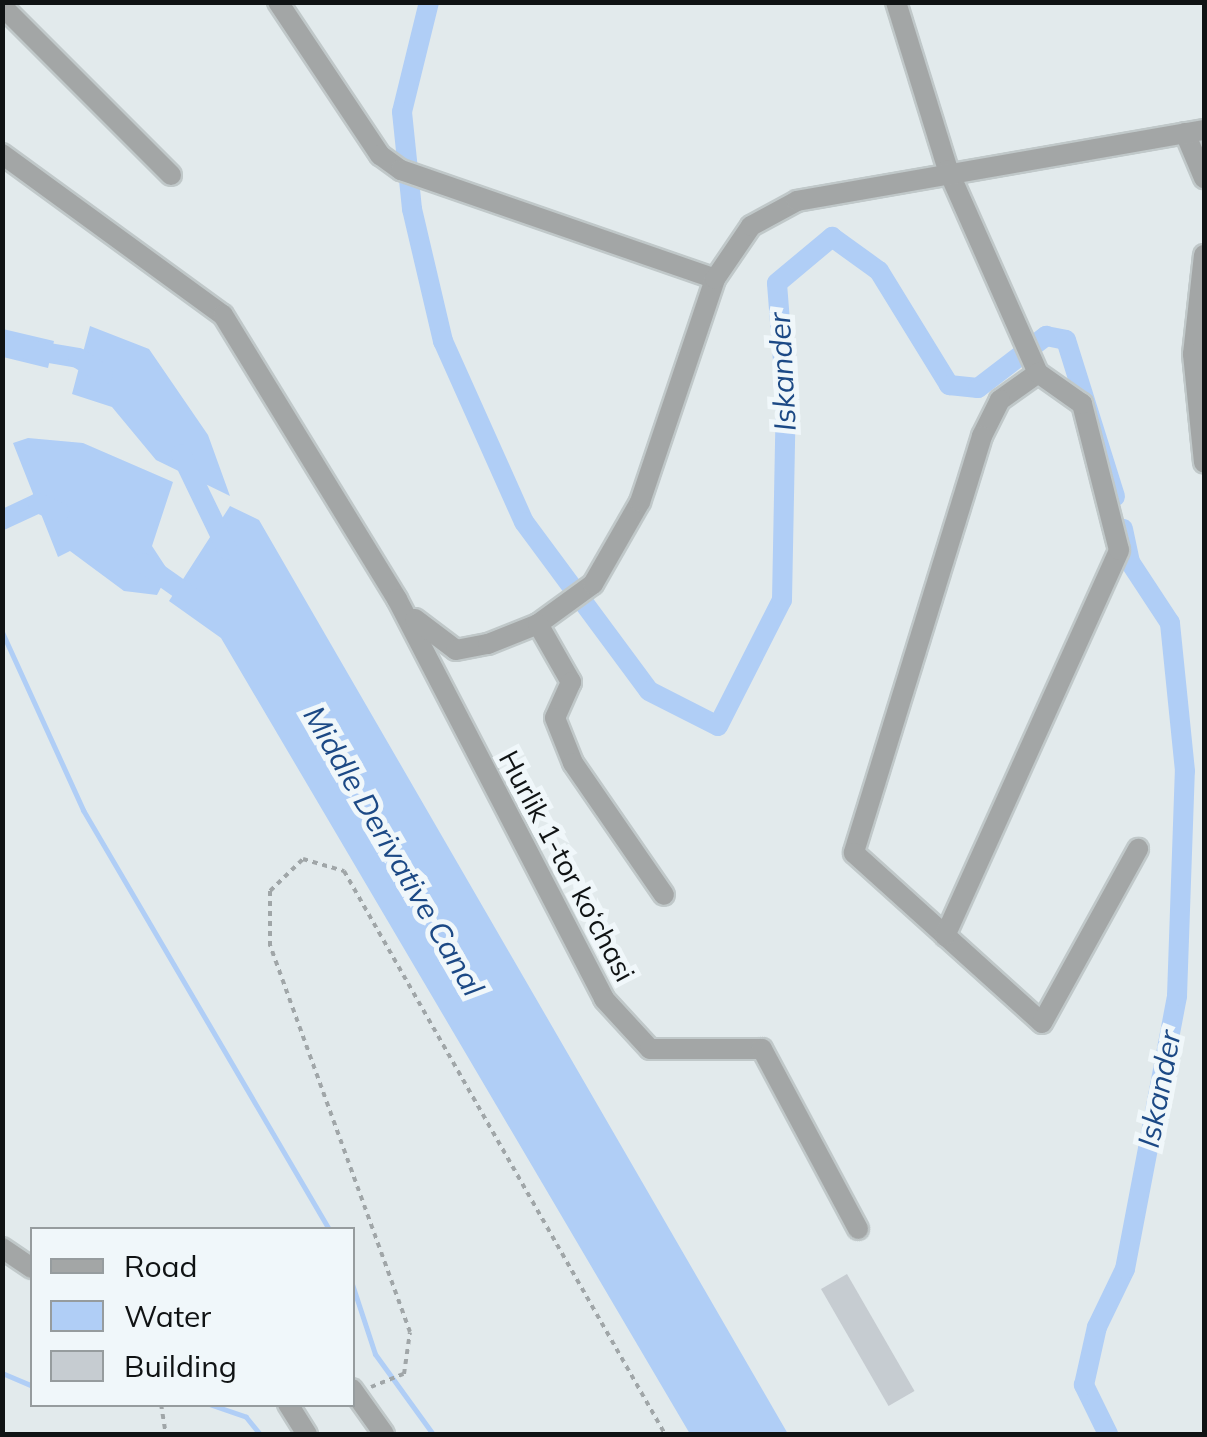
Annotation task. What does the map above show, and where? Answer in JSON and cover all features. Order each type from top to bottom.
[{"type":"street","points":[[278,2],[380,154],[401,170],[426,174],[715,279],[751,226],[797,201],[948,170],[1195,132],[1204,178]]},
{"type":"street","points":[[896,2],[948,170],[1018,342],[1037,367],[1082,404],[1119,550],[945,936]]},
{"type":"street","points":[[2,6],[171,175]]},
{"type":"street","name":"Hurlik 1-tor ko‘chasi","points":[[2,154],[223,315],[397,599],[604,999],[650,1049],[762,1049],[858,1229]]},
{"type":"street","points":[[1204,255],[1193,354],[1204,462]]},
{"type":"street","name":"Hurlik 1-tor ko‘chasi","points":[[397,599],[430,638],[456,650],[538,624],[592,584],[640,502],[715,279]]},
{"type":"street","points":[[1037,367],[1000,400],[982,436],[854,847],[1030,1020],[1050,1019],[1138,849]]},
{"type":"street","name":"Hurlik 1-tor ko‘chasi","points":[[538,624],[571,682],[554,718],[573,762],[664,895]]},
{"type":"street","points":[[2,1248],[30,1267]]},
{"type":"street","points":[[363,1387],[384,1434]]},
{"type":"street","points":[[290,1407],[307,1434]]},
{"type":"path","points":[[363,1387],[404,1374],[410,1332],[270,946],[270,890],[302,858],[344,871],[665,1434]]},
{"type":"path","points":[[162,1407],[166,1430]]},
{"type":"water","points":[[90,326],[149,349],[208,435],[230,496],[156,460],[112,407],[72,394]]},
{"type":"water","points":[[3,329],[54,341],[48,368],[3,357]]},
{"type":"water","points":[[28,438],[83,443],[173,482],[152,546],[169,572],[157,595],[124,591],[70,551],[58,557],[13,443]]},
{"type":"water","name":"Middle Derivative Canal","points":[[230,506],[259,520],[788,1434],[690,1434],[221,638],[169,601]]},
{"type":"building","points":[[847,1274],[914,1391],[889,1406],[821,1289]]},
{"type":"waterway","name":"Iskander","points":[[429,2],[402,112],[412,209],[443,341],[524,522],[649,691],[718,726],[782,600],[786,398],[777,283],[832,237],[879,271],[949,385],[978,388],[1046,336],[1066,340],[1115,496]]},
{"type":"waterway","name":"Middle Derivative Canal","points":[[2,345],[78,358],[103,374]]},
{"type":"waterway","name":"Middle Derivative Canal","points":[[181,454],[227,549]]},
{"type":"waterway","points":[[2,520],[38,503],[59,512]]},
{"type":"waterway","name":"Iskander","points":[[1108,1434],[1084,1385],[1097,1327],[1125,1269],[1177,996],[1185,771],[1170,623],[1130,562],[1123,529]]},
{"type":"waterway","points":[[143,563],[197,601]]},
{"type":"waterway","points":[[2,632],[83,810],[327,1227]]},
{"type":"waterway","points":[[355,1293],[375,1354],[433,1434]]},
{"type":"waterway","points":[[2,1373],[30,1385]]},
{"type":"waterway","points":[[218,1407],[246,1417],[260,1434]]}]
